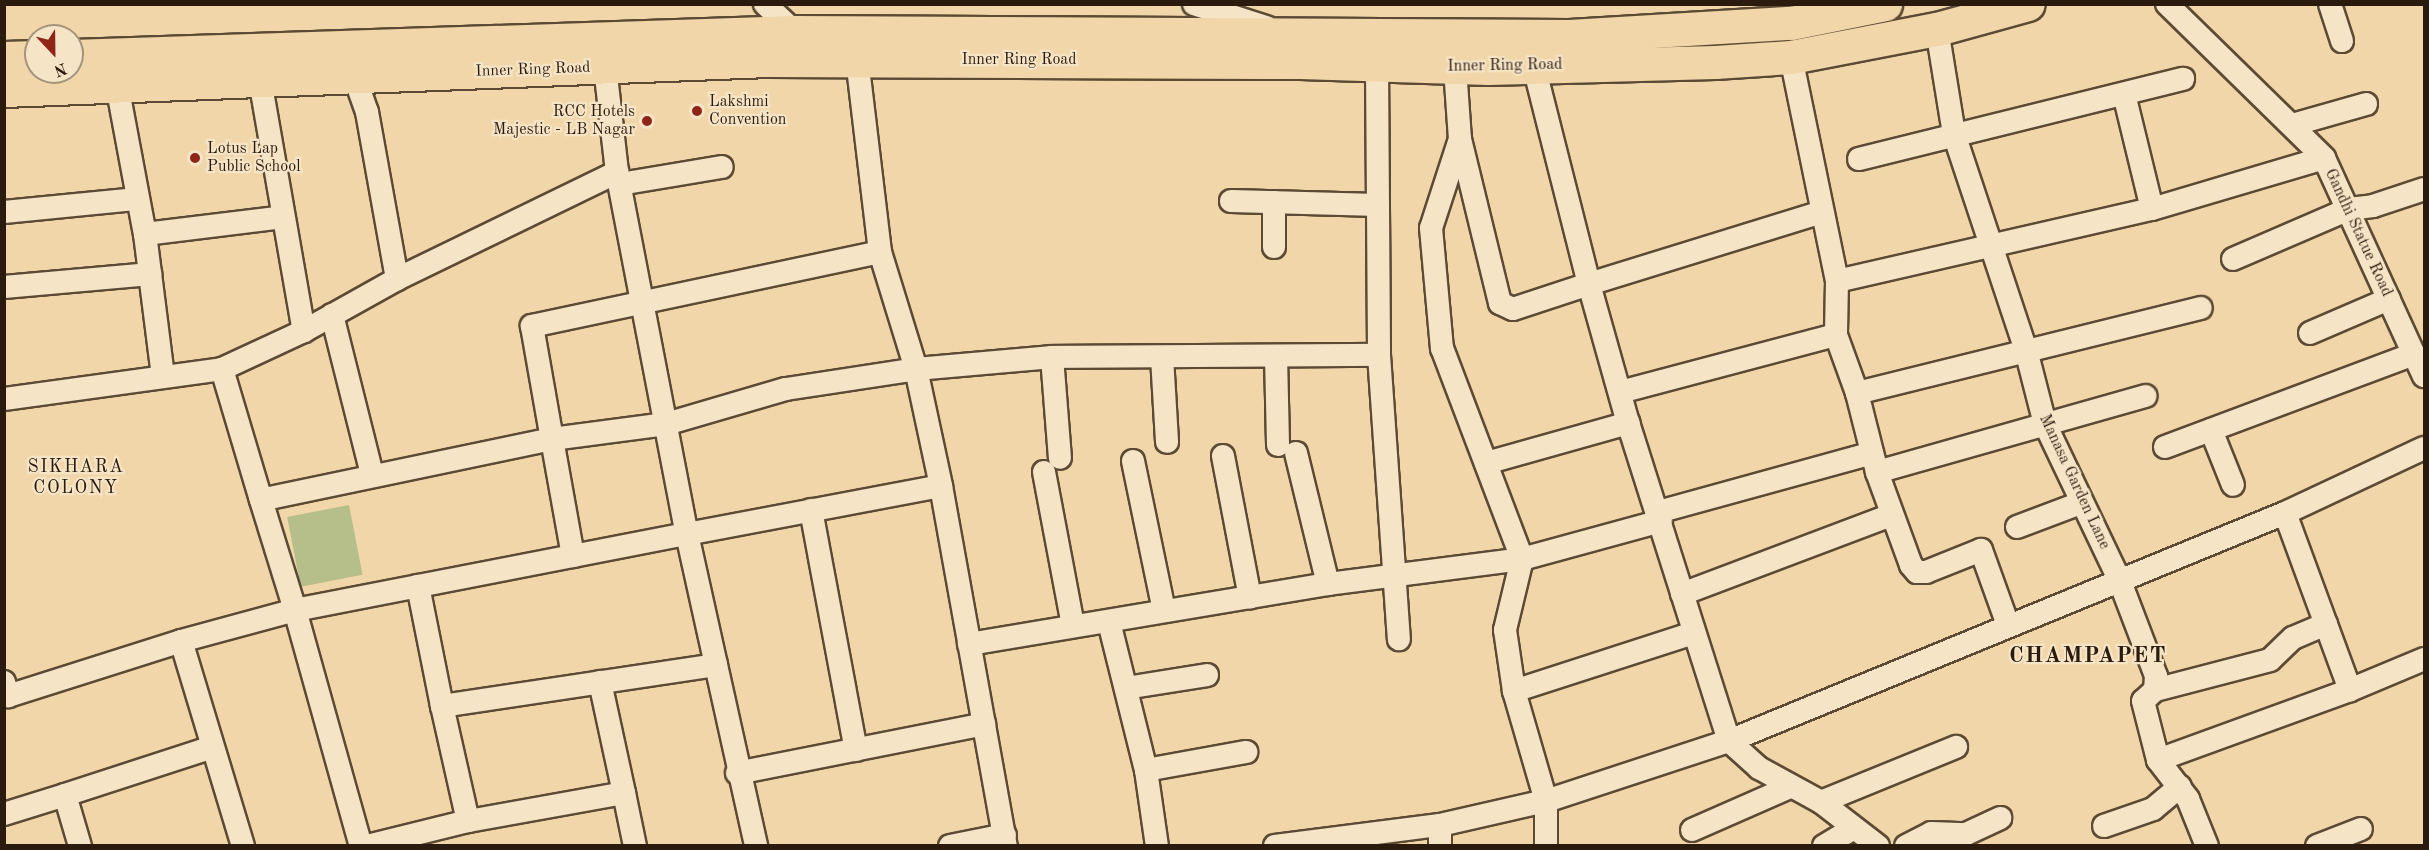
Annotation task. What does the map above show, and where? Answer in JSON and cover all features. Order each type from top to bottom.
[{"type":"highway","name":"Inner Ring Road","points":[[84,56],[346,45],[795,32],[1285,32],[1582,36],[1791,23],[1885,4]]},
{"type":"highway","name":"Inner Ring Road","points":[[4,90],[857,59],[1377,64],[1455,68],[1791,57],[1937,29],[2028,4]]},
{"type":"highway","points":[[4,58],[24,57]]},
{"type":"street","points":[[765,4],[795,32]]},
{"type":"street","points":[[1194,4],[1285,32]]},
{"type":"street","name":"Gandhi Statue Road","points":[[2167,4],[2324,158],[2424,376]]},
{"type":"street","points":[[2330,4],[2342,40]]},
{"type":"street","name":"Manasa Garden Lane","points":[[1937,29],[1954,134],[1988,245],[2027,354],[2045,424],[2119,579],[2156,676],[2155,690],[2143,701],[2158,760],[2166,776],[2180,786],[2207,846]]},
{"type":"street","points":[[346,45],[352,78],[367,112],[397,279]]},
{"type":"street","points":[[1791,57],[1837,281],[1836,335],[1857,393],[1875,463],[1892,515],[1917,572],[1981,550],[2008,625]]},
{"type":"street","points":[[857,59],[880,252],[916,369],[941,486],[1005,840],[950,846]]},
{"type":"street","points":[[1377,64],[1379,355],[1399,639]]},
{"type":"street","points":[[605,67],[619,178],[642,302],[737,773],[756,846]]},
{"type":"street","points":[[1534,67],[1589,284],[1628,423],[1730,741],[1790,787],[1821,802],[1851,829],[1878,846]]},
{"type":"street","points":[[1455,68],[1460,139],[1500,303],[1513,309],[1821,212]]},
{"type":"street","points":[[260,80],[304,331]]},
{"type":"street","points":[[1859,159],[2183,80]]},
{"type":"street","points":[[117,85],[145,234],[163,376]]},
{"type":"street","points":[[2124,94],[2152,209]]},
{"type":"street","points":[[2292,125],[2366,105]]},
{"type":"street","points":[[1460,139],[1431,228],[1442,348],[1522,560],[1505,630],[1514,691],[1546,801],[1546,846]]},
{"type":"street","points":[[1837,281],[2152,209],[2324,158]]},
{"type":"street","points":[[4,399],[222,369],[304,331],[397,279],[619,178],[722,167]]},
{"type":"street","points":[[2233,259],[2349,209],[2373,207],[2424,189]]},
{"type":"street","points":[[4,212],[137,199]]},
{"type":"street","points":[[1231,201],[1378,205]]},
{"type":"street","points":[[1274,202],[1274,247]]},
{"type":"street","points":[[145,234],[283,217]]},
{"type":"street","points":[[573,556],[532,326],[880,252]]},
{"type":"street","points":[[4,287],[150,274]]},
{"type":"street","points":[[2310,333],[2389,300]]},
{"type":"street","points":[[1857,393],[2027,354],[2201,308]]},
{"type":"street","points":[[332,315],[372,474]]},
{"type":"street","points":[[1620,392],[1836,335]]},
{"type":"street","points":[[2164,447],[2414,354]]},
{"type":"street","points":[[261,500],[372,474],[552,439],[666,424],[786,389],[916,369],[1052,357],[1379,355]]},
{"type":"street","points":[[1276,356],[1287,449],[1328,584]]},
{"type":"street","points":[[1052,357],[1052,465],[1073,625]]},
{"type":"street","points":[[1162,357],[1167,442]]},
{"type":"street","points":[[222,369],[295,610],[361,846]]},
{"type":"street","points":[[969,644],[1328,584],[1395,578],[1522,560],[1659,517],[1875,463],[2045,424],[2145,396]]},
{"type":"street","points":[[1486,463],[1628,423]]},
{"type":"street","points":[[2211,430],[2233,485]]},
{"type":"street","points":[[1275,846],[1440,835],[1730,741],[2119,579],[2285,513],[2424,448]]},
{"type":"street","points":[[1223,456],[1250,597]]},
{"type":"street","points":[[1133,461],[1164,611]]},
{"type":"street","points":[[6,692],[295,610],[941,486]]},
{"type":"street","points":[[2017,527],[2081,503]]},
{"type":"street","points":[[811,510],[856,750]]},
{"type":"street","points":[[2285,513],[2350,690]]},
{"type":"street","points":[[1682,594],[1892,515]]},
{"type":"street","points":[[418,586],[468,821]]},
{"type":"street","points":[[1109,622],[1146,770],[1157,846]]},
{"type":"street","points":[[2155,690],[2270,660],[2293,638],[2326,624]]},
{"type":"street","points":[[1514,691],[1694,633]]},
{"type":"street","points":[[182,641],[210,748],[243,846]]},
{"type":"street","points":[[2158,760],[2350,690],[2424,659]]},
{"type":"street","points":[[442,706],[716,665]]},
{"type":"street","points":[[1126,688],[1208,675]]},
{"type":"street","points":[[600,682],[635,846]]},
{"type":"street","points":[[737,773],[984,724]]},
{"type":"street","points":[[1821,802],[1956,747]]},
{"type":"street","points":[[4,814],[210,748]]},
{"type":"street","points":[[1146,770],[1246,752]]},
{"type":"street","points":[[2104,826],[2153,809],[2180,786]]},
{"type":"street","points":[[1692,830],[1790,787]]},
{"type":"street","points":[[367,846],[468,821],[624,793]]},
{"type":"street","points":[[65,795],[80,846]]},
{"type":"street","points":[[1906,846],[1931,834],[1968,840],[2000,818]]},
{"type":"street","points":[[1824,846],[1851,829]]},
{"type":"street","points":[[2317,846],[2361,829]]},
{"type":"green space","points":[[349,505],[363,575],[301,587],[287,517]]},
{"type":"place","name":"Lakshmi Convention","points":[[697,111]]},
{"type":"place","name":"RCC Hotels Majestic - LB Nagar","points":[[647,121]]},
{"type":"place","name":"Lotus Lap Public School","points":[[195,158]]},
{"type":"district","name":"SIKHARA COLONY","points":[[76,478]]},
{"type":"district","name":"CHAMPAPET","points":[[2088,657]]}]
